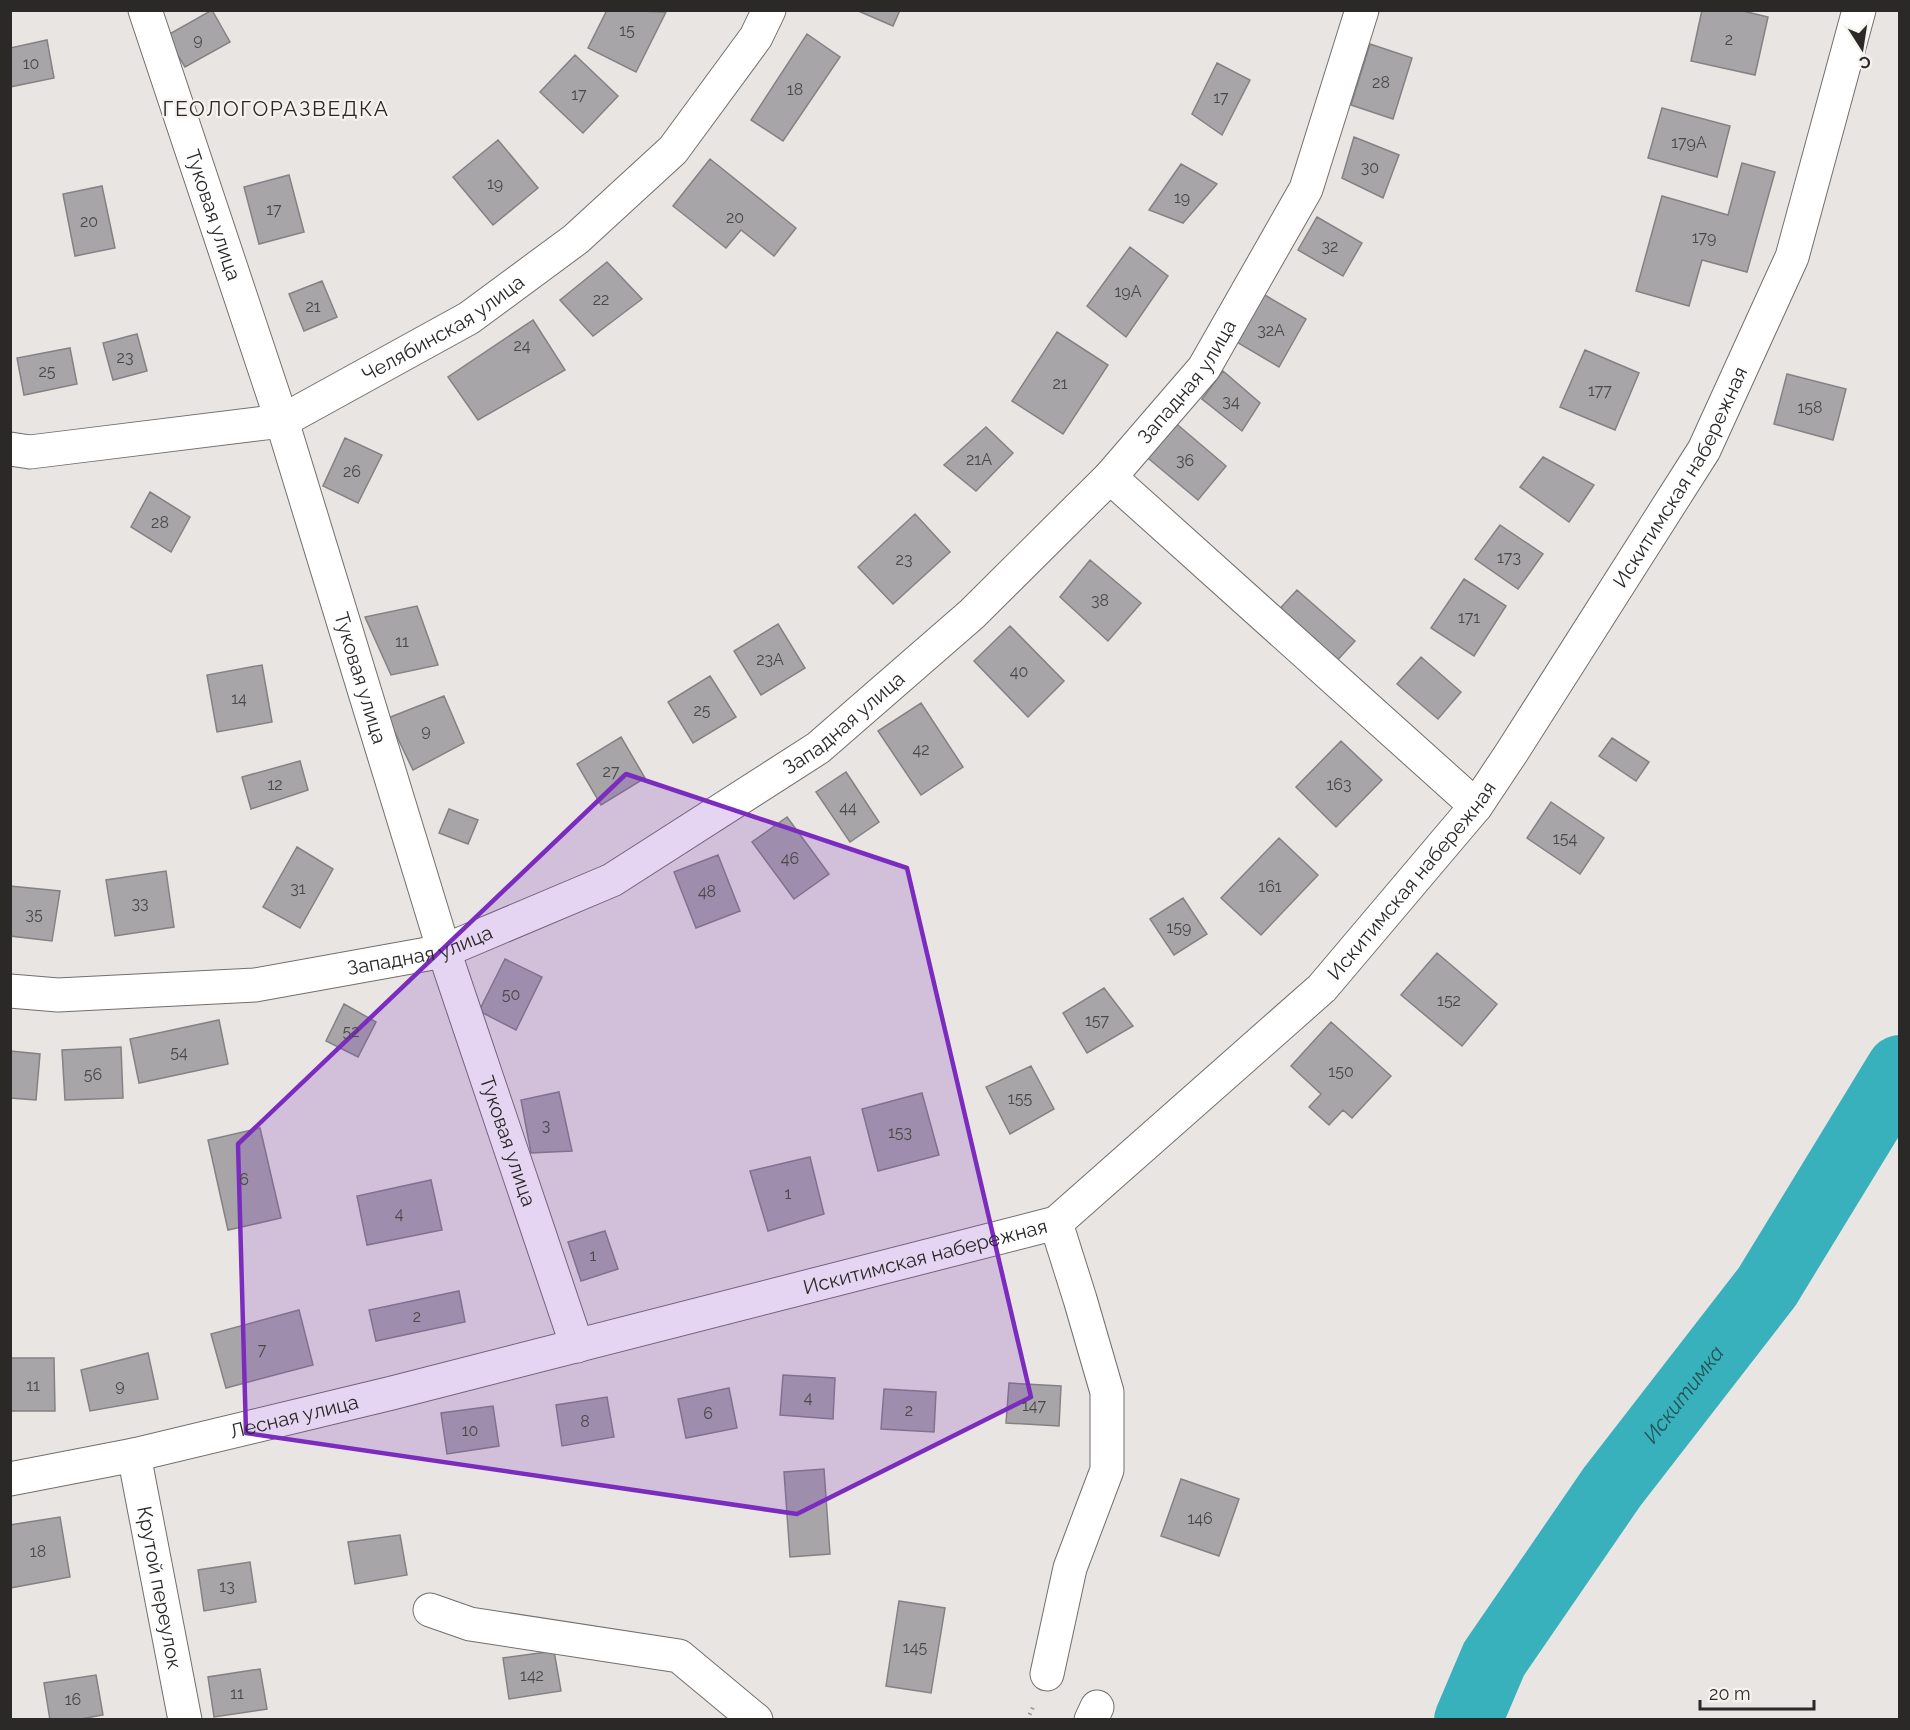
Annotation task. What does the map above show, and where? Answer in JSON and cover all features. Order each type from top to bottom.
[{"type":"lane","name":"Туковая улица","points":[[145,10],[282,421],[444,951],[577,1346]]},
{"type":"lane","name":"Челябинская улица","points":[[10,449],[30,452],[282,421],[469,318],[576,239],[673,150],[756,37],[769,10]]},
{"type":"lane","name":"Западная улица","points":[[10,991],[58,995],[255,985],[444,951],[612,880],[818,748],[972,614],[1110,477],[1204,368],[1306,189],[1362,10]]},
{"type":"lane","name":"Искитимская набережная","points":[[577,1346],[1056,1223],[1322,988],[1476,806],[1704,450],[1792,257],[1859,10]]},
{"type":"lane","points":[[1110,477],[1476,806]]},
{"type":"lane","points":[[1047,1674],[1070,1568],[1107,1470],[1107,1392],[1056,1223]]},
{"type":"lane","name":"Лесная улица","points":[[10,1479],[134,1455],[577,1346]]},
{"type":"lane","name":"Крутой переулок","points":[[134,1455],[185,1719]]},
{"type":"lane","points":[[430,1610],[471,1624],[679,1656],[756,1719]]},
{"type":"highlighted area","points":[[626,774],[907,868],[1031,1397],[797,1514],[246,1433],[238,1144]]},
{"type":"building","points":[[212,10],[230,42],[185,67],[166,36]]},
{"type":"building","points":[[607,10],[666,12],[636,72],[588,48]]},
{"type":"building","points":[[856,10],[900,10],[893,26]]},
{"type":"building","points":[[1702,10],[1739,10],[1768,17],[1755,75],[1691,61]]},
{"type":"building","points":[[807,34],[840,57],[783,141],[751,120]]},
{"type":"building","points":[[47,40],[54,78],[10,87],[10,48]]},
{"type":"building","points":[[1370,44],[1412,58],[1393,119],[1351,105]]},
{"type":"building","points":[[575,55],[618,96],[583,133],[540,92]]},
{"type":"building","points":[[1217,63],[1250,80],[1222,135],[1192,114]]},
{"type":"building","points":[[1662,108],[1730,126],[1717,177],[1648,158]]},
{"type":"building","points":[[1354,137],[1399,155],[1383,198],[1342,178]]},
{"type":"building","points":[[498,140],[538,188],[493,225],[453,177]]},
{"type":"building","points":[[710,159],[796,228],[774,256],[741,230],[726,248],[673,206]]},
{"type":"building","points":[[1742,163],[1775,172],[1747,272],[1702,260],[1689,306],[1636,291],[1662,196],[1728,215]]},
{"type":"building","points":[[1181,164],[1217,184],[1183,223],[1149,210]]},
{"type":"building","points":[[289,175],[304,232],[259,244],[244,187]]},
{"type":"building","points":[[102,186],[115,248],[75,256],[63,194]]},
{"type":"building","points":[[1317,217],[1362,243],[1343,276],[1298,250]]},
{"type":"building","points":[[1130,247],[1168,276],[1126,337],[1087,306]]},
{"type":"building","points":[[607,262],[642,299],[593,336],[560,300]]},
{"type":"building","points":[[322,281],[337,317],[304,331],[289,294]]},
{"type":"building","points":[[1263,294],[1306,319],[1279,367],[1235,341]]},
{"type":"building","points":[[533,320],[565,370],[478,420],[448,377]]},
{"type":"building","points":[[1057,332],[1108,365],[1063,434],[1012,401]]},
{"type":"building","points":[[137,334],[147,371],[113,380],[103,343]]},
{"type":"building","points":[[70,348],[77,384],[24,395],[17,358]]},
{"type":"building","points":[[1585,350],[1639,373],[1615,430],[1560,407]]},
{"type":"building","points":[[1223,371],[1260,403],[1242,431],[1202,399]]},
{"type":"building","points":[[1787,374],[1846,389],[1833,440],[1774,424]]},
{"type":"building","points":[[1172,420],[1226,466],[1198,500],[1143,454]]},
{"type":"building","points":[[986,427],[1013,453],[976,491],[944,465]]},
{"type":"building","points":[[345,438],[382,455],[358,503],[323,486]]},
{"type":"building","points":[[1543,457],[1594,485],[1569,522],[1520,487]]},
{"type":"building","points":[[150,492],[190,517],[171,552],[131,527]]},
{"type":"building","points":[[915,514],[950,552],[893,604],[858,567]]},
{"type":"building","points":[[1500,525],[1543,554],[1518,589],[1475,559]]},
{"type":"building","points":[[1090,560],[1141,603],[1108,641],[1060,597]]},
{"type":"building","points":[[1464,579],[1506,606],[1474,656],[1431,628]]},
{"type":"building","points":[[1297,590],[1355,641],[1332,666],[1274,615]]},
{"type":"building","points":[[417,606],[438,665],[391,675],[365,617]]},
{"type":"building","points":[[778,624],[805,668],[761,695],[734,651]]},
{"type":"building","points":[[1010,626],[1064,681],[1028,717],[974,661]]},
{"type":"building","points":[[1421,657],[1461,692],[1438,719],[1397,684]]},
{"type":"building","points":[[262,665],[272,722],[217,732],[207,675]]},
{"type":"building","points":[[710,676],[736,717],[693,743],[668,702]]},
{"type":"building","points":[[444,696],[464,743],[413,770],[388,718]]},
{"type":"building","points":[[921,703],[963,767],[921,795],[878,731]]},
{"type":"building","points":[[621,737],[645,778],[601,805],[577,764]]},
{"type":"building","points":[[1612,738],[1649,762],[1636,781],[1599,756]]},
{"type":"building","points":[[1341,741],[1382,780],[1336,827],[1296,787]]},
{"type":"building","points":[[300,761],[308,790],[251,809],[242,777]]},
{"type":"building","points":[[846,772],[879,822],[850,842],[816,792]]},
{"type":"building","points":[[1551,802],[1604,838],[1580,874],[1527,838]]},
{"type":"building","points":[[449,809],[478,820],[468,844],[439,833]]},
{"type":"building","points":[[787,817],[829,874],[794,899],[752,842]]},
{"type":"building","points":[[1279,838],[1318,875],[1261,935],[1221,898]]},
{"type":"building","points":[[297,847],[333,869],[300,928],[263,907]]},
{"type":"building","points":[[718,855],[740,911],[696,928],[674,872]]},
{"type":"building","points":[[166,871],[174,927],[115,936],[106,880]]},
{"type":"building","points":[[10,886],[60,891],[52,941],[10,936]]},
{"type":"building","points":[[1183,898],[1207,934],[1174,955],[1150,919]]},
{"type":"building","points":[[1437,953],[1497,1004],[1462,1046],[1401,995]]},
{"type":"building","points":[[505,959],[542,977],[516,1030],[479,1011]]},
{"type":"building","points":[[1104,988],[1133,1026],[1087,1053],[1063,1013]]},
{"type":"building","points":[[344,1004],[376,1022],[358,1057],[326,1041]]},
{"type":"building","points":[[219,1020],[228,1064],[139,1083],[130,1039]]},
{"type":"building","points":[[1331,1022],[1391,1076],[1352,1118],[1343,1110],[1329,1125],[1309,1107],[1321,1094],[1291,1066]]},
{"type":"building","points":[[121,1047],[123,1098],[65,1100],[62,1050]]},
{"type":"building","points":[[10,1051],[40,1054],[36,1100],[10,1098]]},
{"type":"building","points":[[1031,1066],[1054,1109],[1010,1134],[986,1087]]},
{"type":"building","points":[[559,1092],[572,1151],[531,1153],[521,1100]]},
{"type":"building","points":[[922,1093],[939,1155],[878,1171],[862,1109]]},
{"type":"building","points":[[260,1128],[281,1218],[228,1230],[208,1140]]},
{"type":"building","points":[[810,1157],[824,1214],[768,1231],[750,1171]]},
{"type":"building","points":[[431,1180],[442,1230],[367,1245],[357,1196]]},
{"type":"building","points":[[605,1231],[618,1269],[581,1281],[568,1242]]},
{"type":"building","points":[[459,1291],[465,1322],[376,1341],[369,1310]]},
{"type":"building","points":[[299,1310],[313,1365],[226,1388],[211,1334]]},
{"type":"building","points":[[148,1353],[158,1399],[90,1411],[81,1370]]},
{"type":"building","points":[[10,1358],[54,1358],[55,1411],[10,1411]]},
{"type":"building","points":[[783,1375],[835,1378],[833,1419],[780,1415]]},
{"type":"building","points":[[1009,1383],[1061,1386],[1059,1426],[1006,1423]]},
{"type":"building","points":[[729,1388],[737,1428],[686,1438],[678,1399]]},
{"type":"building","points":[[884,1389],[936,1392],[934,1432],[881,1429]]},
{"type":"building","points":[[607,1397],[614,1437],[562,1446],[556,1405]]},
{"type":"building","points":[[493,1406],[499,1446],[447,1454],[441,1413]]},
{"type":"building","points":[[824,1469],[830,1554],[790,1557],[784,1472]]},
{"type":"building","points":[[1181,1479],[1239,1499],[1219,1556],[1161,1536]]},
{"type":"building","points":[[60,1517],[70,1577],[10,1588],[10,1525]]},
{"type":"building","points":[[400,1535],[407,1575],[355,1584],[348,1542]]},
{"type":"building","points":[[250,1562],[256,1602],[204,1611],[198,1570]]},
{"type":"building","points":[[899,1601],[945,1608],[931,1693],[886,1686]]},
{"type":"building","points":[[554,1651],[561,1691],[509,1699],[503,1658]]},
{"type":"building","points":[[260,1669],[267,1709],[214,1717],[208,1677]]},
{"type":"building","points":[[96,1675],[103,1715],[75,1720],[50,1720],[44,1683]]},
{"type":"waterway","name":"Искитимка","points":[[1468,1720],[1494,1659],[1612,1487],[1767,1287],[1900,1069]]},
{"type":"district","name":"ГЕОЛОГОРАЗВЕДКА","points":[[276,109]]}]
